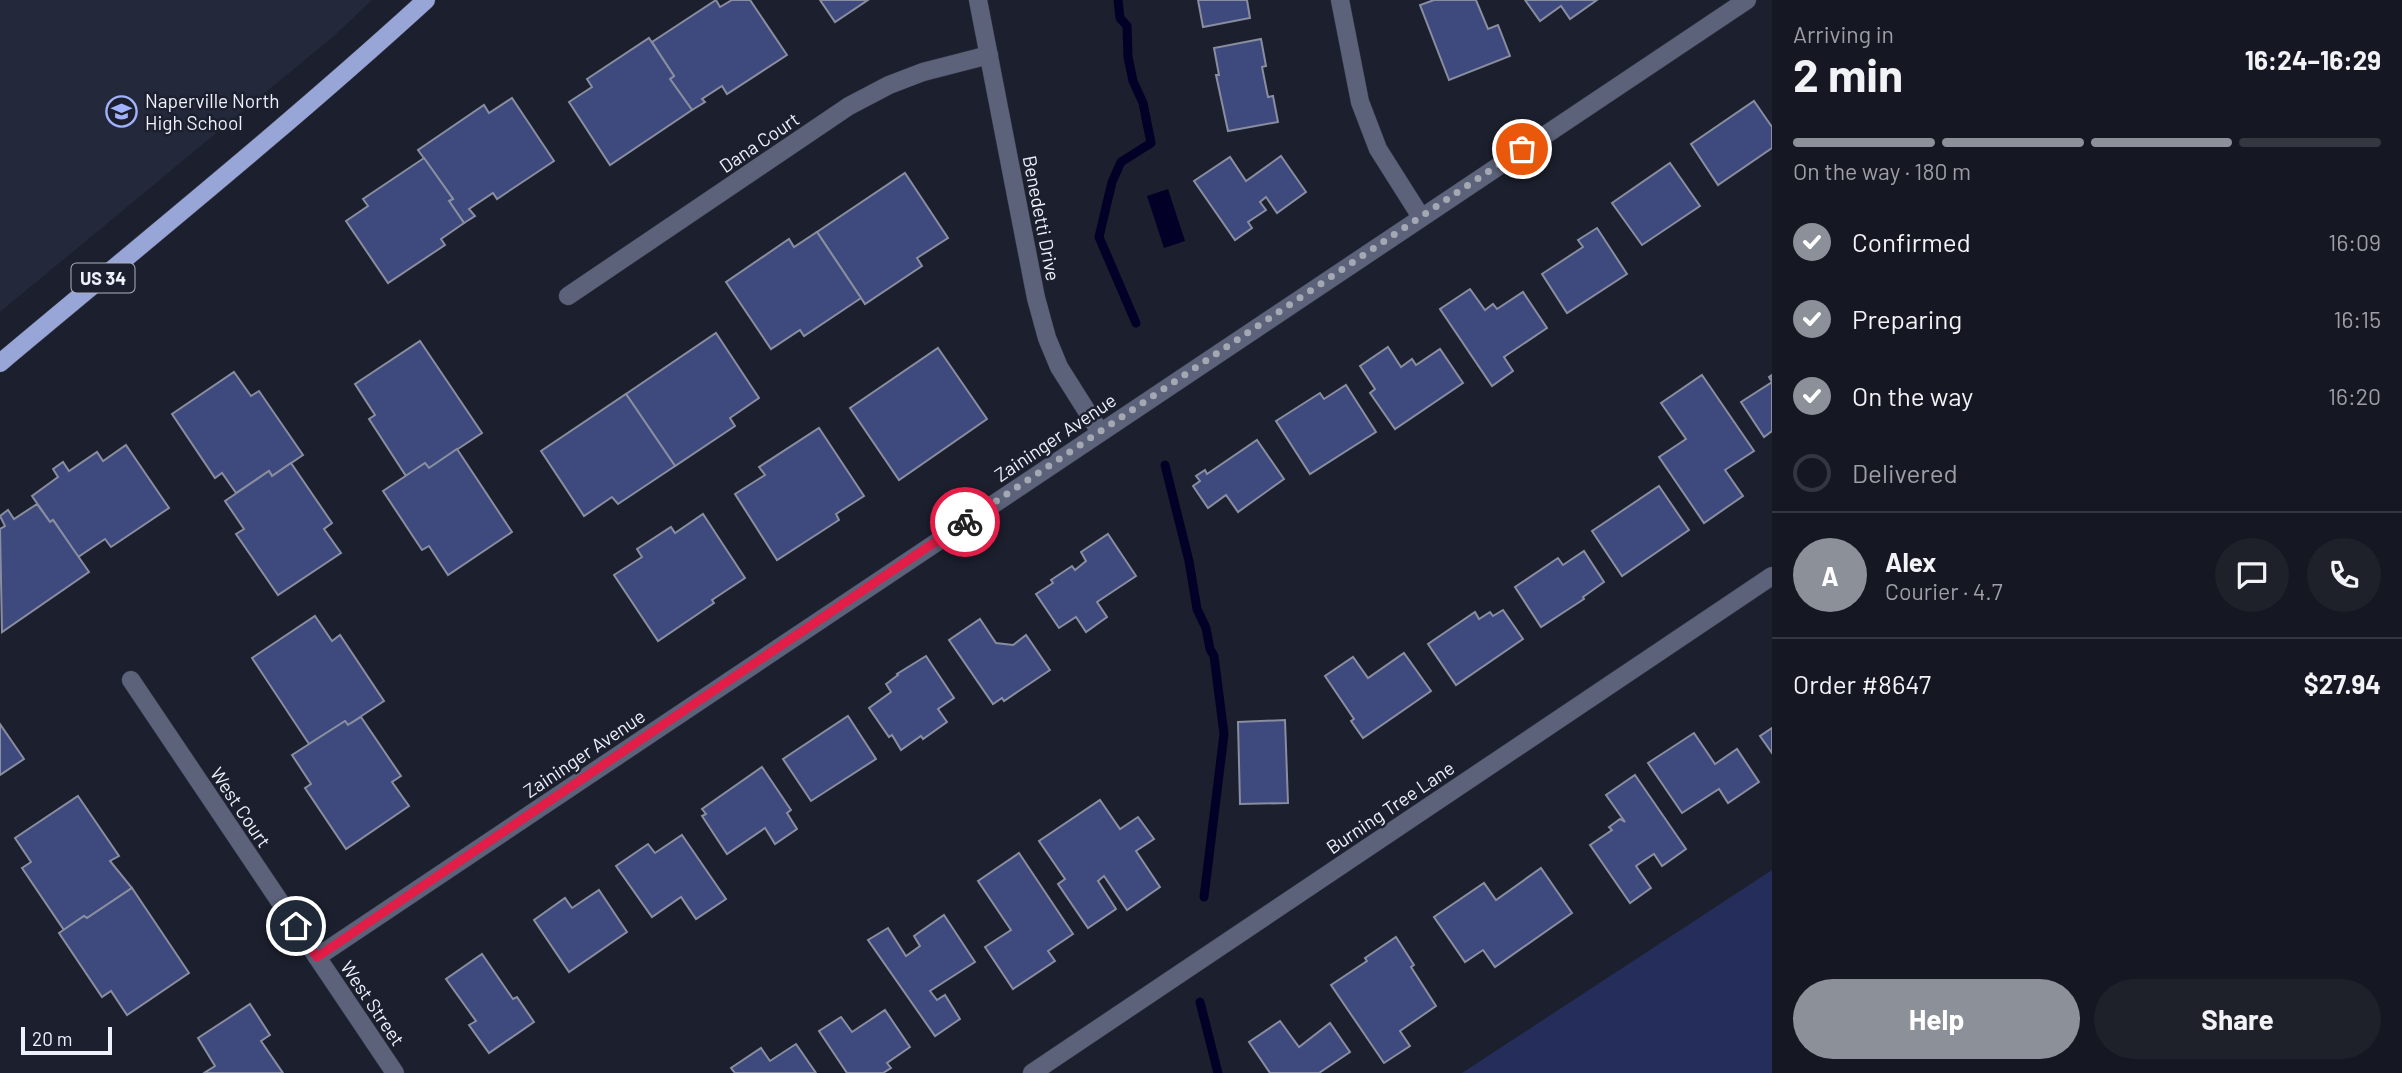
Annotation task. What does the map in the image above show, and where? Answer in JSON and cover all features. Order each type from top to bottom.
[{"type":"main road","name":"US 34","points":[[0,363],[183,212],[426,0]]},
{"type":"street","name":"Benedetti Drive","points":[[978,0],[1036,298],[1047,338],[1059,367],[1100,432]]},
{"type":"street","points":[[1340,0],[1360,102],[1378,149],[1421,217]]},
{"type":"street","name":"Zaininger Avenue","points":[[317,957],[1747,0]]},
{"type":"street","name":"Dana Court","points":[[568,296],[849,106],[889,85],[923,72],[989,55]]},
{"type":"street","name":"Burning Tree Lane","points":[[1032,1073],[1772,576]]},
{"type":"street","name":"West Court","points":[[131,680],[317,957]]},
{"type":"street","name":"West Street","points":[[317,957],[395,1073]]},
{"type":"shaded area","name":"Naperville North High School","points":[[0,0],[372,0],[335,35],[0,312]]},
{"type":"shaded area","points":[[1168,189],[1185,241],[1164,248],[1147,196]]},
{"type":"shaded area","points":[[1772,870],[1772,1073],[1462,1073]]},
{"type":"building","points":[[716,0],[720,7],[732,0],[750,0],[787,55],[727,94],[722,86],[702,99],[705,102],[692,110],[670,79],[674,76],[652,42]]},
{"type":"building","points":[[820,0],[868,0],[835,22]]},
{"type":"building","points":[[1198,0],[1247,0],[1250,18],[1203,27]]},
{"type":"building","points":[[1434,0],[1476,0],[1488,29],[1498,25],[1510,56],[1449,80],[1420,5]]},
{"type":"building","points":[[1525,0],[1597,0],[1570,19],[1561,6],[1540,21]]},
{"type":"building","points":[[649,38],[674,76],[670,79],[692,110],[610,165],[569,102],[592,87],[587,79]]},
{"type":"building","points":[[1261,39],[1266,66],[1262,67],[1268,97],[1273,96],[1278,122],[1228,131],[1216,75],[1219,75],[1214,48]]},
{"type":"building","points":[[512,98],[554,161],[497,199],[493,193],[469,209],[475,216],[464,223],[449,201],[453,199],[418,150],[484,105],[489,113]]},
{"type":"building","points":[[1754,101],[1772,127],[1772,148],[1718,185],[1691,144]]},
{"type":"building","points":[[1281,156],[1306,192],[1277,213],[1266,197],[1260,202],[1266,210],[1248,222],[1252,228],[1235,240],[1194,181],[1230,157],[1246,181]]},
{"type":"building","points":[[424,158],[453,199],[449,201],[464,223],[441,239],[445,245],[388,283],[346,221],[368,206],[363,199]]},
{"type":"building","points":[[1670,163],[1700,206],[1642,245],[1612,203]]},
{"type":"building","points":[[905,173],[948,238],[917,258],[922,266],[865,304],[817,232]]},
{"type":"building","points":[[1597,228],[1627,274],[1567,313],[1542,274],[1583,247],[1578,240]]},
{"type":"building","points":[[817,232],[861,298],[804,336],[800,330],[771,349],[726,282],[789,239],[794,247]]},
{"type":"building","points":[[1470,289],[1485,310],[1493,304],[1497,309],[1523,292],[1547,328],[1504,357],[1513,371],[1492,386],[1440,309]]},
{"type":"building","points":[[716,333],[759,398],[730,418],[735,426],[675,466],[626,394]]},
{"type":"building","points":[[420,341],[482,433],[429,468],[425,463],[406,476],[369,419],[375,415],[355,384]]},
{"type":"building","points":[[1388,347],[1401,367],[1412,359],[1416,365],[1440,349],[1463,383],[1395,429],[1370,393],[1375,389],[1360,366]]},
{"type":"building","points":[[938,348],[987,419],[899,480],[850,408]]},
{"type":"building","points":[[234,372],[251,396],[259,391],[303,455],[272,476],[269,471],[236,493],[222,473],[215,478],[172,414]]},
{"type":"building","points":[[1702,375],[1754,451],[1725,470],[1743,496],[1704,523],[1659,457],[1686,439],[1661,403]]},
{"type":"building","points":[[1772,382],[1772,431],[1764,437],[1741,402]]},
{"type":"building","points":[[1346,385],[1376,432],[1310,474],[1276,421],[1320,393],[1324,399]]},
{"type":"building","points":[[626,394],[675,466],[618,504],[612,497],[584,516],[541,451]]},
{"type":"building","points":[[819,428],[864,496],[836,514],[839,520],[777,560],[735,494],[765,475],[759,467]]},
{"type":"building","points":[[1257,440],[1284,479],[1238,512],[1226,495],[1208,508],[1193,486],[1200,481],[1196,476],[1205,470],[1207,474]]},
{"type":"building","points":[[126,445],[169,508],[111,547],[105,539],[78,557],[53,520],[50,522],[32,496],[58,477],[53,469],[63,462],[69,471],[97,452],[103,461]]},
{"type":"building","points":[[457,449],[512,532],[448,575],[429,546],[422,550],[383,491],[425,463],[429,468]]},
{"type":"building","points":[[291,463],[332,523],[324,529],[341,553],[278,595],[236,534],[244,529],[225,501],[269,471],[272,476]]},
{"type":"building","points":[[1659,486],[1689,530],[1622,576],[1592,531]]},
{"type":"building","points":[[37,504],[50,522],[53,520],[89,572],[2,632],[0,529],[5,526],[0,516],[8,510],[14,519]]},
{"type":"building","points":[[703,514],[745,578],[658,641],[614,575],[642,557],[637,549],[671,527],[675,533]]},
{"type":"building","points":[[1108,534],[1136,576],[1097,602],[1107,617],[1086,632],[1076,617],[1059,628],[1036,594],[1072,566],[1075,570],[1086,561],[1081,552]]},
{"type":"building","points":[[1584,551],[1604,582],[1583,597],[1584,599],[1541,627],[1515,587],[1558,558],[1563,565]]},
{"type":"building","points":[[1503,610],[1523,639],[1456,685],[1428,644],[1475,612],[1479,619],[1490,612],[1493,616]]},
{"type":"building","points":[[315,616],[332,641],[340,635],[384,701],[348,725],[345,721],[309,744],[252,658]]},
{"type":"building","points":[[980,619],[996,643],[1013,645],[1026,635],[1050,670],[1004,701],[1002,698],[993,704],[949,640]]},
{"type":"building","points":[[1404,653],[1431,691],[1363,738],[1351,721],[1354,719],[1325,676],[1353,657],[1368,678]]},
{"type":"building","points":[[926,656],[954,698],[938,709],[947,722],[901,750],[869,708],[891,692],[886,684]]},
{"type":"building","points":[[848,716],[876,759],[811,801],[783,759]]},
{"type":"building","points":[[361,717],[401,776],[392,782],[409,806],[346,849],[305,788],[311,784],[292,755],[345,721],[348,725]]},
{"type":"building","points":[[1285,720],[1288,803],[1240,804],[1238,722]]},
{"type":"building","points":[[0,724],[24,759],[0,775]]},
{"type":"building","points":[[1772,728],[1772,753],[1760,736]]},
{"type":"building","points":[[1694,733],[1715,764],[1737,749],[1759,782],[1728,803],[1719,789],[1682,813],[1648,763]]},
{"type":"building","points":[[762,767],[791,810],[787,813],[797,829],[775,844],[765,828],[727,854],[702,816],[706,814],[702,809]]},
{"type":"building","points":[[1635,775],[1686,849],[1662,866],[1654,854],[1636,866],[1651,888],[1630,903],[1590,845],[1612,830],[1609,827],[1620,819],[1625,822],[1606,795]]},
{"type":"building","points":[[78,796],[119,856],[110,861],[132,888],[64,930],[22,868],[31,862],[15,838]]},
{"type":"building","points":[[1100,800],[1120,829],[1138,817],[1154,839],[1136,851],[1160,887],[1127,910],[1104,876],[1098,881],[1116,909],[1088,928],[1058,884],[1065,879],[1039,841]]},
{"type":"building","points":[[682,835],[726,899],[696,919],[681,897],[652,917],[616,866],[648,844],[655,853]]},
{"type":"building","points":[[1019,853],[1073,934],[1048,951],[1055,961],[1013,989],[985,947],[1011,930],[978,881]]},
{"type":"building","points":[[1541,868],[1572,913],[1495,967],[1483,950],[1465,962],[1434,917],[1484,883],[1496,900]]},
{"type":"building","points":[[132,888],[189,973],[127,1015],[111,991],[102,997],[59,933]]},
{"type":"building","points":[[599,890],[627,932],[569,972],[534,920],[565,898],[572,908]]},
{"type":"building","points":[[944,915],[975,962],[930,991],[937,1000],[945,995],[960,1019],[935,1036],[868,940],[888,928],[906,956],[920,946],[914,936]]},
{"type":"building","points":[[1396,937],[1436,1006],[1400,1031],[1410,1046],[1384,1063],[1331,985]]},
{"type":"building","points":[[482,954],[513,999],[517,997],[534,1022],[489,1053],[469,1025],[476,1021],[446,979]]},
{"type":"building","points":[[250,1004],[270,1035],[261,1041],[283,1073],[204,1073],[215,1066],[198,1038]]},
{"type":"building","points":[[885,1010],[910,1047],[887,1063],[891,1068],[883,1073],[847,1073],[819,1031],[841,1017],[852,1032]]},
{"type":"building","points":[[1280,1021],[1299,1047],[1330,1023],[1350,1052],[1319,1073],[1270,1073],[1249,1042]]},
{"type":"building","points":[[796,1044],[816,1073],[735,1073],[731,1068],[761,1048],[770,1061]]},
{"type":"waterway","points":[[1118,0],[1120,18],[1127,26],[1128,57],[1133,81],[1143,103],[1151,143],[1121,162],[1112,182],[1099,237],[1136,323]]},
{"type":"waterway","points":[[1165,465],[1189,561],[1197,609],[1214,656],[1224,734],[1204,897]]},
{"type":"waterway","points":[[1200,1002],[1218,1073]]},
{"type":"way so far","points":[[965,522],[1522,149]]},
{"type":"place","name":"Naperville North High School","points":[[122,111]]},
{"type":"route","points":[[296,926],[317,957],[965,522]]}]
